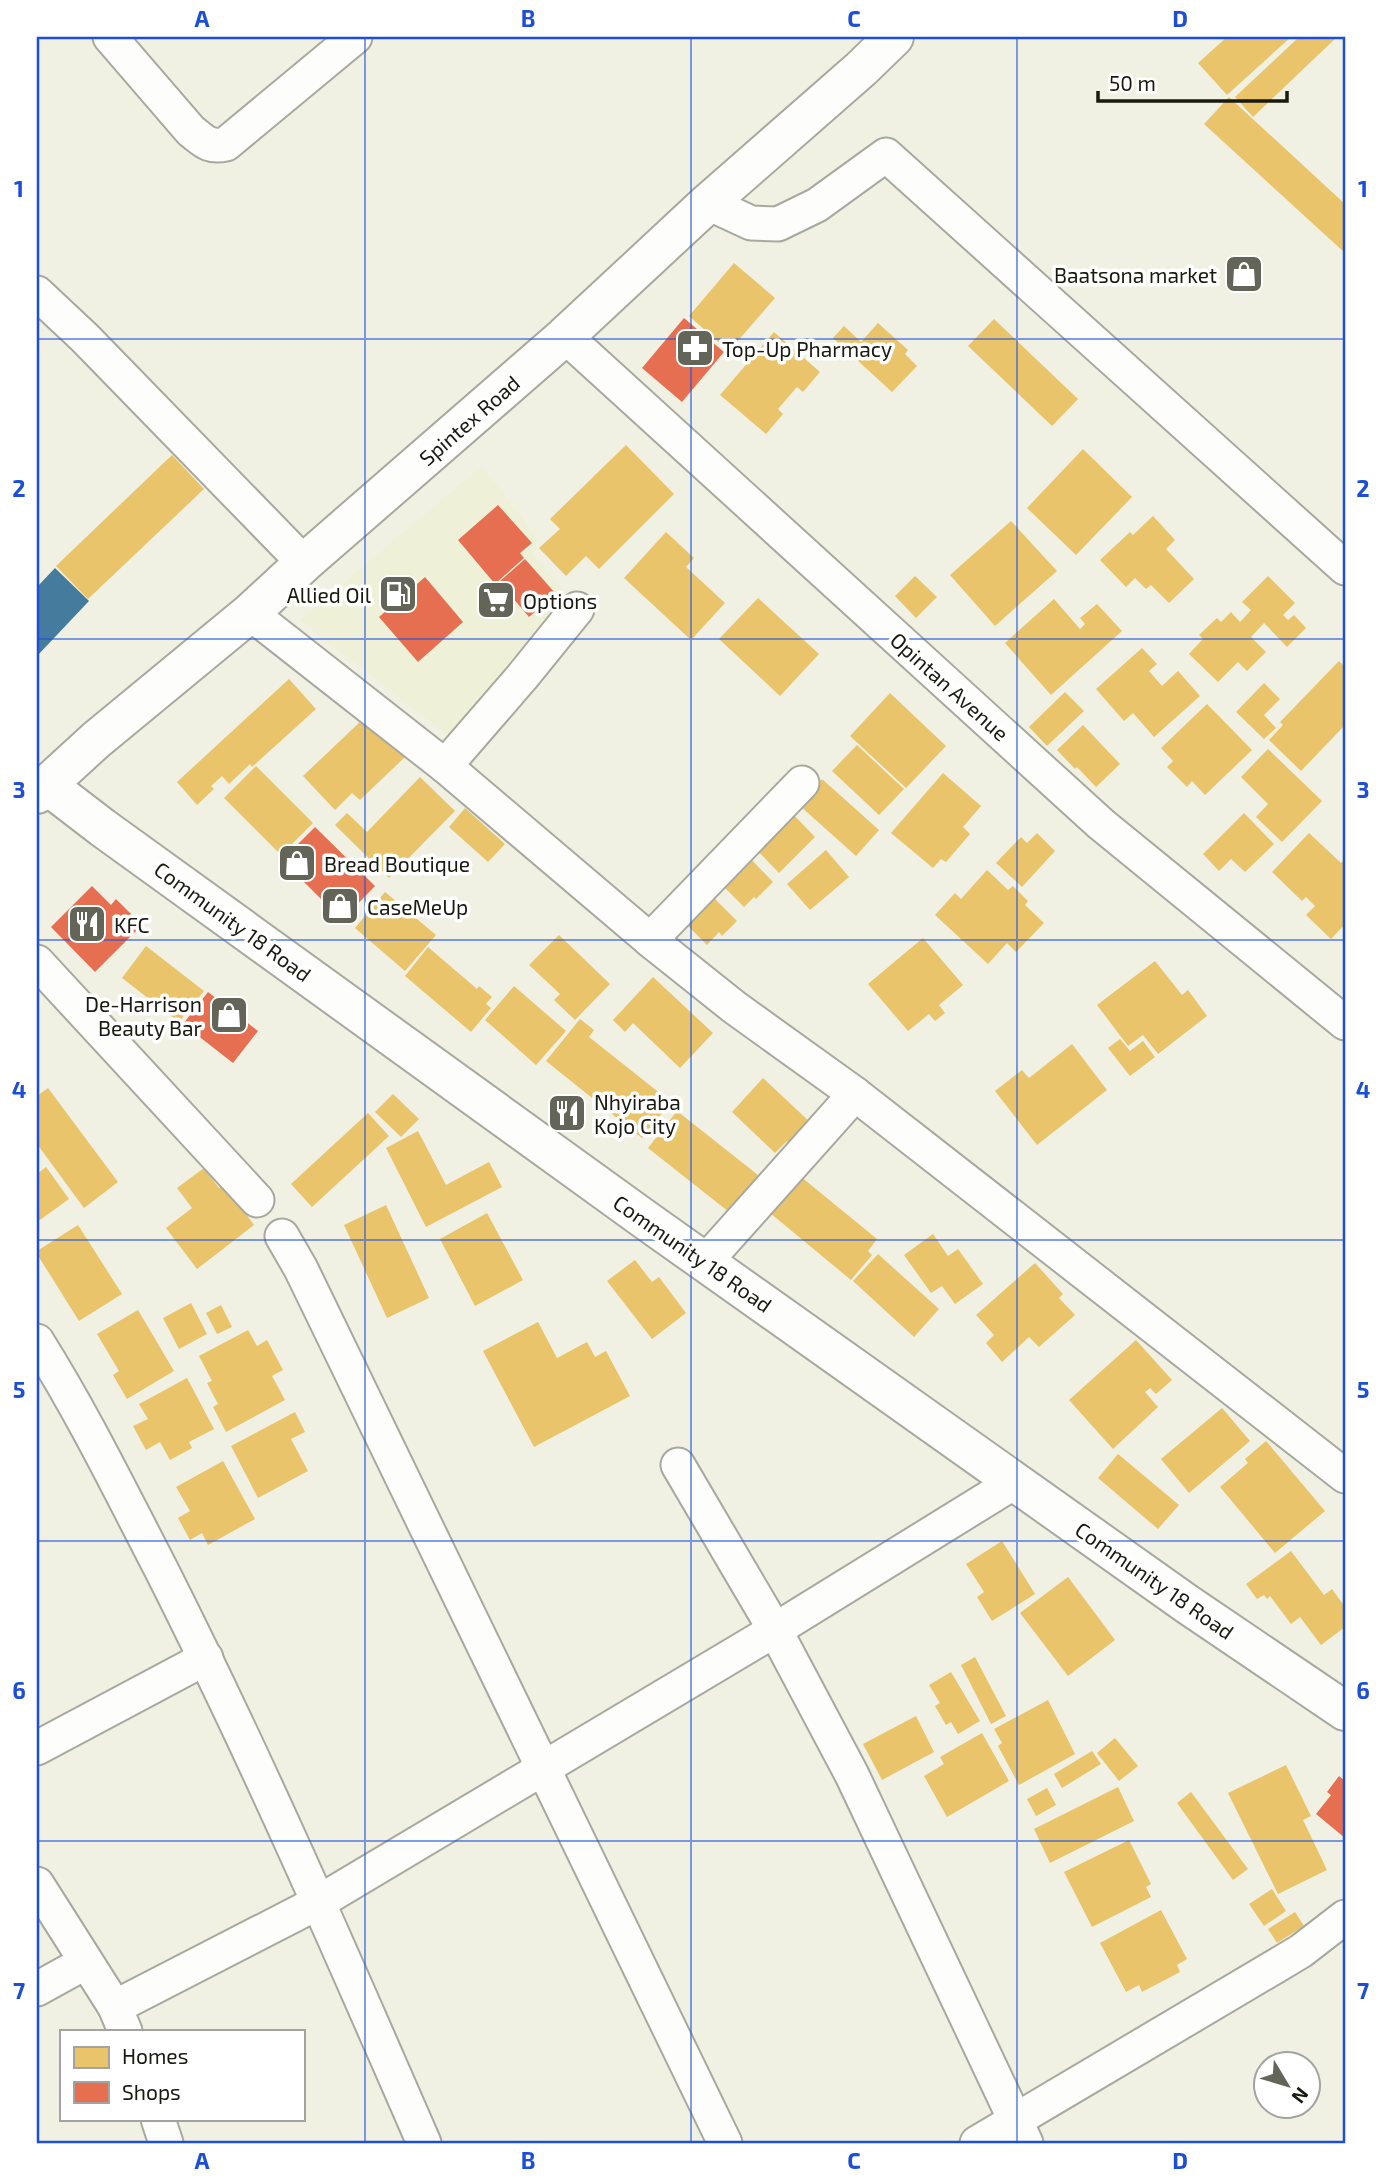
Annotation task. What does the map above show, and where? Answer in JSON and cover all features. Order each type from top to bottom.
[{"type":"main road","name":"Spintex Road","points":[[42,789],[96,740],[250,613],[565,336],[708,203],[894,37]]},
{"type":"main road","name":"Community 18 Road","points":[[42,789],[103,828],[705,1262],[1187,1604],[1345,1711]]},
{"type":"street","points":[[110,37],[191,131],[215,147],[226,144],[355,37]]},
{"type":"street","points":[[708,203],[751,223],[778,224],[817,205],[886,155],[1345,568]]},
{"type":"street","points":[[42,309],[304,563]]},
{"type":"street","name":"Opintan Avenue","points":[[565,336],[1101,824],[1345,1023]]},
{"type":"street","points":[[445,766],[577,609]]},
{"type":"street","points":[[250,613],[445,766],[650,940],[734,1007],[855,1094],[1345,1476]]},
{"type":"street","points":[[650,940],[802,783]]},
{"type":"street","points":[[37,962],[257,1200]]},
{"type":"street","points":[[705,1262],[855,1094]]},
{"type":"street","points":[[282,1236],[302,1269],[725,2143]]},
{"type":"street","points":[[37,1340],[97,1444],[206,1658],[319,1902],[424,2143]]},
{"type":"street","points":[[678,1465],[775,1630],[852,1775],[1022,2132]]},
{"type":"street","points":[[37,1884],[120,2019],[544,1769],[1016,1481]]},
{"type":"street","points":[[37,1748],[206,1658]]},
{"type":"street","points":[[977,2143],[1022,2132],[1301,1951],[1345,1917]]},
{"type":"street","points":[[37,1989],[86,1962]]},
{"type":"street","points":[[158,2120],[166,2143]]},
{"type":"shaded area","points":[[482,466],[538,539],[533,554],[574,603],[451,738],[300,620]]},
{"type":"building: Homes","points":[[1227,37],[1291,37],[1227,95],[1198,63]]},
{"type":"building: Homes","points":[[1299,37],[1337,37],[1253,117],[1235,97]]},
{"type":"building: Homes","points":[[1229,97],[1345,204],[1345,253],[1204,124]]},
{"type":"building: Homes","points":[[734,263],[775,298],[729,351],[689,316]]},
{"type":"building: Homes","points":[[994,319],[1078,399],[1052,426],[968,346]]},
{"type":"building: Homes","points":[[878,323],[908,350],[905,354],[917,366],[892,392],[833,338],[844,326],[861,342]]},
{"type":"building: Homes","points":[[774,332],[820,372],[803,392],[797,387],[778,409],[783,414],[766,434],[720,395]]},
{"type":"building: Homes","points":[[626,445],[674,494],[599,569],[586,556],[566,576],[539,548],[560,529],[550,519]]},
{"type":"building: Homes","points":[[1083,449],[1132,497],[1076,555],[1027,508]]},
{"type":"building: Homes","points":[[172,455],[204,489],[88,599],[56,566]]},
{"type":"building: Homes","points":[[1153,516],[1175,540],[1166,549],[1194,579],[1169,603],[1151,585],[1146,589],[1135,578],[1126,587],[1100,560],[1130,532],[1133,535]]},
{"type":"building: Homes","points":[[1011,521],[1057,571],[995,626],[950,575]]},
{"type":"building: Homes","points":[[666,532],[694,558],[686,567],[725,603],[691,640],[624,578]]},
{"type":"building: Homes","points":[[915,576],[937,597],[916,618],[895,596]]},
{"type":"building: Homes","points":[[1268,576],[1295,603],[1283,615],[1288,620],[1294,615],[1306,628],[1287,647],[1264,623],[1251,637],[1266,652],[1247,671],[1238,662],[1218,682],[1189,654],[1203,639],[1199,635],[1217,618],[1221,622],[1231,612],[1240,622],[1251,610],[1242,602]]},
{"type":"building: Homes","points":[[758,598],[819,654],[780,696],[719,639]]},
{"type":"building: Homes","points":[[1054,599],[1080,629],[1085,624],[1080,618],[1097,604],[1122,631],[1051,695],[1005,643]]},
{"type":"building: Homes","points":[[1142,648],[1157,664],[1149,671],[1162,686],[1178,671],[1200,696],[1154,737],[1133,713],[1124,721],[1096,689]]},
{"type":"building: Homes","points":[[1339,661],[1345,667],[1345,725],[1301,771],[1269,740],[1283,725],[1280,722]]},
{"type":"building: Homes","points":[[289,679],[316,709],[252,767],[250,764],[229,784],[222,776],[211,786],[214,789],[197,805],[177,782]]},
{"type":"building: Homes","points":[[1264,683],[1280,699],[1264,715],[1276,728],[1264,739],[1236,712]]},
{"type":"building: Homes","points":[[1065,692],[1084,711],[1047,746],[1029,727]]},
{"type":"building: Homes","points":[[890,693],[946,746],[906,788],[850,736]]},
{"type":"building: Homes","points":[[1207,704],[1252,750],[1205,795],[1192,781],[1187,787],[1167,767],[1173,761],[1161,748]]},
{"type":"building: Homes","points":[[361,721],[406,756],[360,800],[352,793],[335,810],[303,776]]},
{"type":"building: Homes","points":[[1083,725],[1120,764],[1096,787],[1057,750]]},
{"type":"building: Homes","points":[[857,745],[904,789],[879,815],[832,771]]},
{"type":"building: Homes","points":[[1268,749],[1322,801],[1282,842],[1256,817],[1268,804],[1241,777]]},
{"type":"building: Homes","points":[[256,766],[313,823],[281,855],[224,798]]},
{"type":"building: Homes","points":[[943,773],[981,806],[963,827],[970,834],[946,862],[941,859],[933,868],[891,833]]},
{"type":"building: Homes","points":[[420,777],[455,811],[389,878],[335,825],[347,813],[367,832]]},
{"type":"building: Homes","points":[[822,779],[879,830],[856,856],[799,805]]},
{"type":"building: Homes","points":[[465,808],[505,844],[488,862],[449,827]]},
{"type":"building: Homes","points":[[791,812],[815,837],[779,873],[755,848]]},
{"type":"building: Homes","points":[[1244,813],[1274,844],[1245,872],[1231,859],[1219,871],[1203,854]]},
{"type":"building: Homes","points":[[1037,833],[1055,851],[1022,887],[996,863],[1021,837],[1027,843]]},
{"type":"building: Homes","points":[[1309,833],[1341,863],[1345,859],[1345,924],[1331,939],[1306,915],[1315,906],[1306,897],[1302,901],[1272,872]]},
{"type":"building: Homes","points":[[826,850],[849,877],[810,910],[787,884]]},
{"type":"building: Homes","points":[[747,855],[773,882],[744,907],[719,882]]},
{"type":"building: Homes","points":[[987,870],[1008,890],[1013,886],[1028,901],[1025,905],[1044,923],[1016,952],[1007,943],[988,964],[935,915],[955,893],[961,899]]},
{"type":"building: Homes","points":[[385,892],[436,935],[405,971],[355,928]]},
{"type":"building: Homes","points":[[712,896],[737,921],[722,936],[719,932],[707,945],[685,923]]},
{"type":"building: Homes","points":[[559,935],[610,984],[575,1020],[554,1000],[560,994],[529,965]]},
{"type":"building: Homes","points":[[923,938],[963,985],[939,1005],[945,1013],[935,1021],[929,1014],[908,1031],[868,984]]},
{"type":"building: Homes","points":[[146,946],[204,991],[179,1022],[122,978]]},
{"type":"building: Homes","points":[[428,947],[477,989],[479,986],[492,997],[486,1004],[491,1008],[471,1032],[405,976]]},
{"type":"building: Homes","points":[[1155,961],[1182,995],[1188,990],[1207,1016],[1158,1054],[1143,1035],[1128,1046],[1097,1005]]},
{"type":"building: Homes","points":[[653,977],[713,1033],[680,1068],[633,1023],[625,1032],[613,1020]]},
{"type":"building: Homes","points":[[514,986],[566,1031],[536,1065],[485,1020]]},
{"type":"building: Homes","points":[[580,1019],[594,1030],[589,1037],[671,1102],[642,1138],[546,1061]]},
{"type":"building: Homes","points":[[1120,1039],[1130,1051],[1143,1041],[1155,1057],[1130,1076],[1108,1048]]},
{"type":"building: Homes","points":[[1072,1044],[1107,1090],[1037,1145],[995,1091],[1022,1070],[1029,1078]]},
{"type":"building: Homes","points":[[763,1078],[811,1123],[790,1145],[787,1141],[775,1153],[732,1112]]},
{"type":"building: Homes","points":[[48,1088],[118,1182],[84,1208],[37,1144],[37,1096]]},
{"type":"building: Homes","points":[[393,1094],[419,1119],[401,1137],[375,1112]]},
{"type":"building: Homes","points":[[677,1111],[758,1175],[729,1212],[648,1148]]},
{"type":"building: Homes","points":[[368,1113],[389,1136],[312,1207],[291,1184]]},
{"type":"building: Homes","points":[[418,1131],[446,1185],[489,1162],[502,1187],[426,1227],[386,1148]]},
{"type":"building: Homes","points":[[46,1167],[69,1199],[37,1222],[37,1174]]},
{"type":"building: Homes","points":[[204,1168],[219,1188],[224,1184],[254,1225],[197,1269],[166,1228],[192,1208],[177,1188]]},
{"type":"building: Homes","points":[[800,1176],[877,1239],[868,1251],[872,1255],[851,1280],[770,1213]]},
{"type":"building: Homes","points":[[386,1205],[429,1298],[387,1318],[344,1225]]},
{"type":"building: Homes","points":[[487,1213],[523,1280],[475,1306],[440,1239]]},
{"type":"building: Homes","points":[[78,1225],[122,1294],[79,1321],[37,1254],[37,1251]]},
{"type":"building: Homes","points":[[933,1234],[948,1256],[958,1249],[983,1284],[955,1304],[942,1286],[931,1293],[904,1255]]},
{"type":"building: Homes","points":[[878,1254],[939,1309],[914,1337],[853,1281]]},
{"type":"building: Homes","points":[[635,1260],[652,1282],[659,1277],[686,1313],[652,1339],[607,1281]]},
{"type":"building: Homes","points":[[1035,1263],[1063,1294],[1059,1298],[1075,1315],[1039,1347],[1029,1337],[1002,1362],[986,1343],[994,1335],[976,1315]]},
{"type":"building: Homes","points":[[191,1303],[207,1334],[179,1349],[163,1318]]},
{"type":"building: Homes","points":[[221,1305],[232,1327],[217,1334],[206,1313]]},
{"type":"building: Homes","points":[[138,1310],[174,1371],[127,1399],[113,1375],[119,1371],[97,1334]]},
{"type":"building: Homes","points":[[538,1322],[557,1358],[587,1342],[595,1357],[606,1351],[630,1396],[534,1447],[483,1351]]},
{"type":"building: Homes","points":[[248,1330],[257,1346],[267,1340],[283,1370],[272,1376],[285,1400],[226,1432],[213,1407],[218,1404],[207,1383],[212,1381],[199,1356]]},
{"type":"building: Homes","points":[[1136,1340],[1172,1380],[1156,1394],[1150,1388],[1145,1392],[1158,1407],[1113,1449],[1069,1400]]},
{"type":"building: Homes","points":[[187,1378],[214,1429],[189,1442],[192,1448],[170,1460],[160,1442],[146,1450],[133,1426],[148,1419],[139,1404]]},
{"type":"building: Homes","points":[[1222,1408],[1250,1441],[1189,1493],[1161,1459]]},
{"type":"building: Homes","points":[[295,1412],[305,1432],[291,1439],[308,1471],[258,1498],[231,1446]]},
{"type":"building: Homes","points":[[1266,1441],[1325,1511],[1275,1553],[1220,1487],[1248,1463],[1245,1459]]},
{"type":"building: Homes","points":[[1118,1454],[1179,1505],[1158,1529],[1098,1478]]},
{"type":"building: Homes","points":[[223,1461],[255,1519],[208,1545],[202,1533],[190,1540],[178,1518],[190,1511],[176,1487]]},
{"type":"building: Homes","points":[[1002,1541],[1035,1594],[992,1621],[977,1597],[984,1592],[966,1564]]},
{"type":"building: Homes","points":[[1291,1551],[1324,1595],[1332,1589],[1345,1607],[1345,1627],[1321,1645],[1300,1617],[1291,1624],[1270,1596],[1267,1599],[1264,1595],[1257,1599],[1246,1584]]},
{"type":"building: Homes","points":[[1068,1577],[1115,1640],[1068,1676],[1020,1613]]},
{"type":"building: Homes","points":[[975,1657],[1006,1716],[991,1724],[961,1665]]},
{"type":"building: Homes","points":[[951,1672],[980,1721],[958,1734],[951,1722],[946,1725],[935,1706],[940,1703],[929,1685]]},
{"type":"building: Homes","points":[[1048,1700],[1075,1754],[1019,1785],[998,1746],[1002,1743],[994,1729]]},
{"type":"building: Homes","points":[[916,1716],[934,1752],[882,1780],[863,1744]]},
{"type":"building: Homes","points":[[982,1733],[1009,1781],[947,1817],[924,1776],[944,1764],[940,1757]]},
{"type":"building: Homes","points":[[1115,1738],[1138,1766],[1119,1781],[1097,1753]]},
{"type":"building: Homes","points":[[1092,1751],[1101,1764],[1062,1788],[1054,1774]]},
{"type":"building: Homes","points":[[1286,1765],[1311,1816],[1303,1820],[1327,1870],[1278,1894],[1228,1793]]},
{"type":"building: Homes","points":[[1118,1787],[1134,1821],[1050,1863],[1034,1829]]},
{"type":"building: Homes","points":[[1047,1788],[1056,1805],[1036,1816],[1027,1799]]},
{"type":"building: Homes","points":[[1191,1792],[1248,1869],[1233,1880],[1177,1803]]},
{"type":"building: Homes","points":[[1129,1840],[1151,1884],[1146,1887],[1151,1897],[1092,1927],[1064,1872]]},
{"type":"building: Homes","points":[[1272,1889],[1286,1911],[1264,1926],[1249,1904]]},
{"type":"building: Homes","points":[[1161,1910],[1187,1959],[1177,1965],[1180,1972],[1142,1992],[1139,1985],[1126,1992],[1100,1943]]},
{"type":"building: Homes","points":[[1295,1912],[1304,1926],[1277,1943],[1268,1929]]},
{"type":"building: Shops","points":[[684,318],[724,352],[682,402],[642,368]]},
{"type":"building: Shops","points":[[498,505],[532,543],[520,553],[524,558],[495,584],[458,540]]},
{"type":"building: Shops","points":[[525,559],[556,594],[529,617],[499,582]]},
{"type":"building: Shops","points":[[425,577],[463,622],[418,662],[379,617]]},
{"type":"building: Shops","points":[[315,827],[375,886],[342,920],[282,860]]},
{"type":"building: Shops","points":[[92,886],[111,905],[116,899],[142,925],[95,972],[51,927]]},
{"type":"building: Shops","points":[[208,992],[258,1031],[233,1063],[183,1024]]},
{"type":"building: Shops","points":[[1339,1776],[1345,1781],[1345,1838],[1316,1814],[1331,1795],[1327,1792]]},
{"type":"building: Public","points":[[55,568],[89,601],[37,656],[37,587]]},
{"type":"place","name":"Baatsona market","points":[[1244,274]]},
{"type":"place","name":"Top-Up Pharmacy","points":[[695,348]]},
{"type":"place","name":"Allied Oil","points":[[398,594]]},
{"type":"place","name":"Options","points":[[496,600]]},
{"type":"place","name":"Bread Boutique","points":[[297,863]]},
{"type":"place","name":"CaseMeUp","points":[[340,906]]},
{"type":"place","name":"KFC","points":[[87,924]]},
{"type":"place","name":"De-Harrison Beauty Bar","points":[[229,1015]]},
{"type":"place","name":"Nhyiraba Kojo City","points":[[567,1113]]}]
